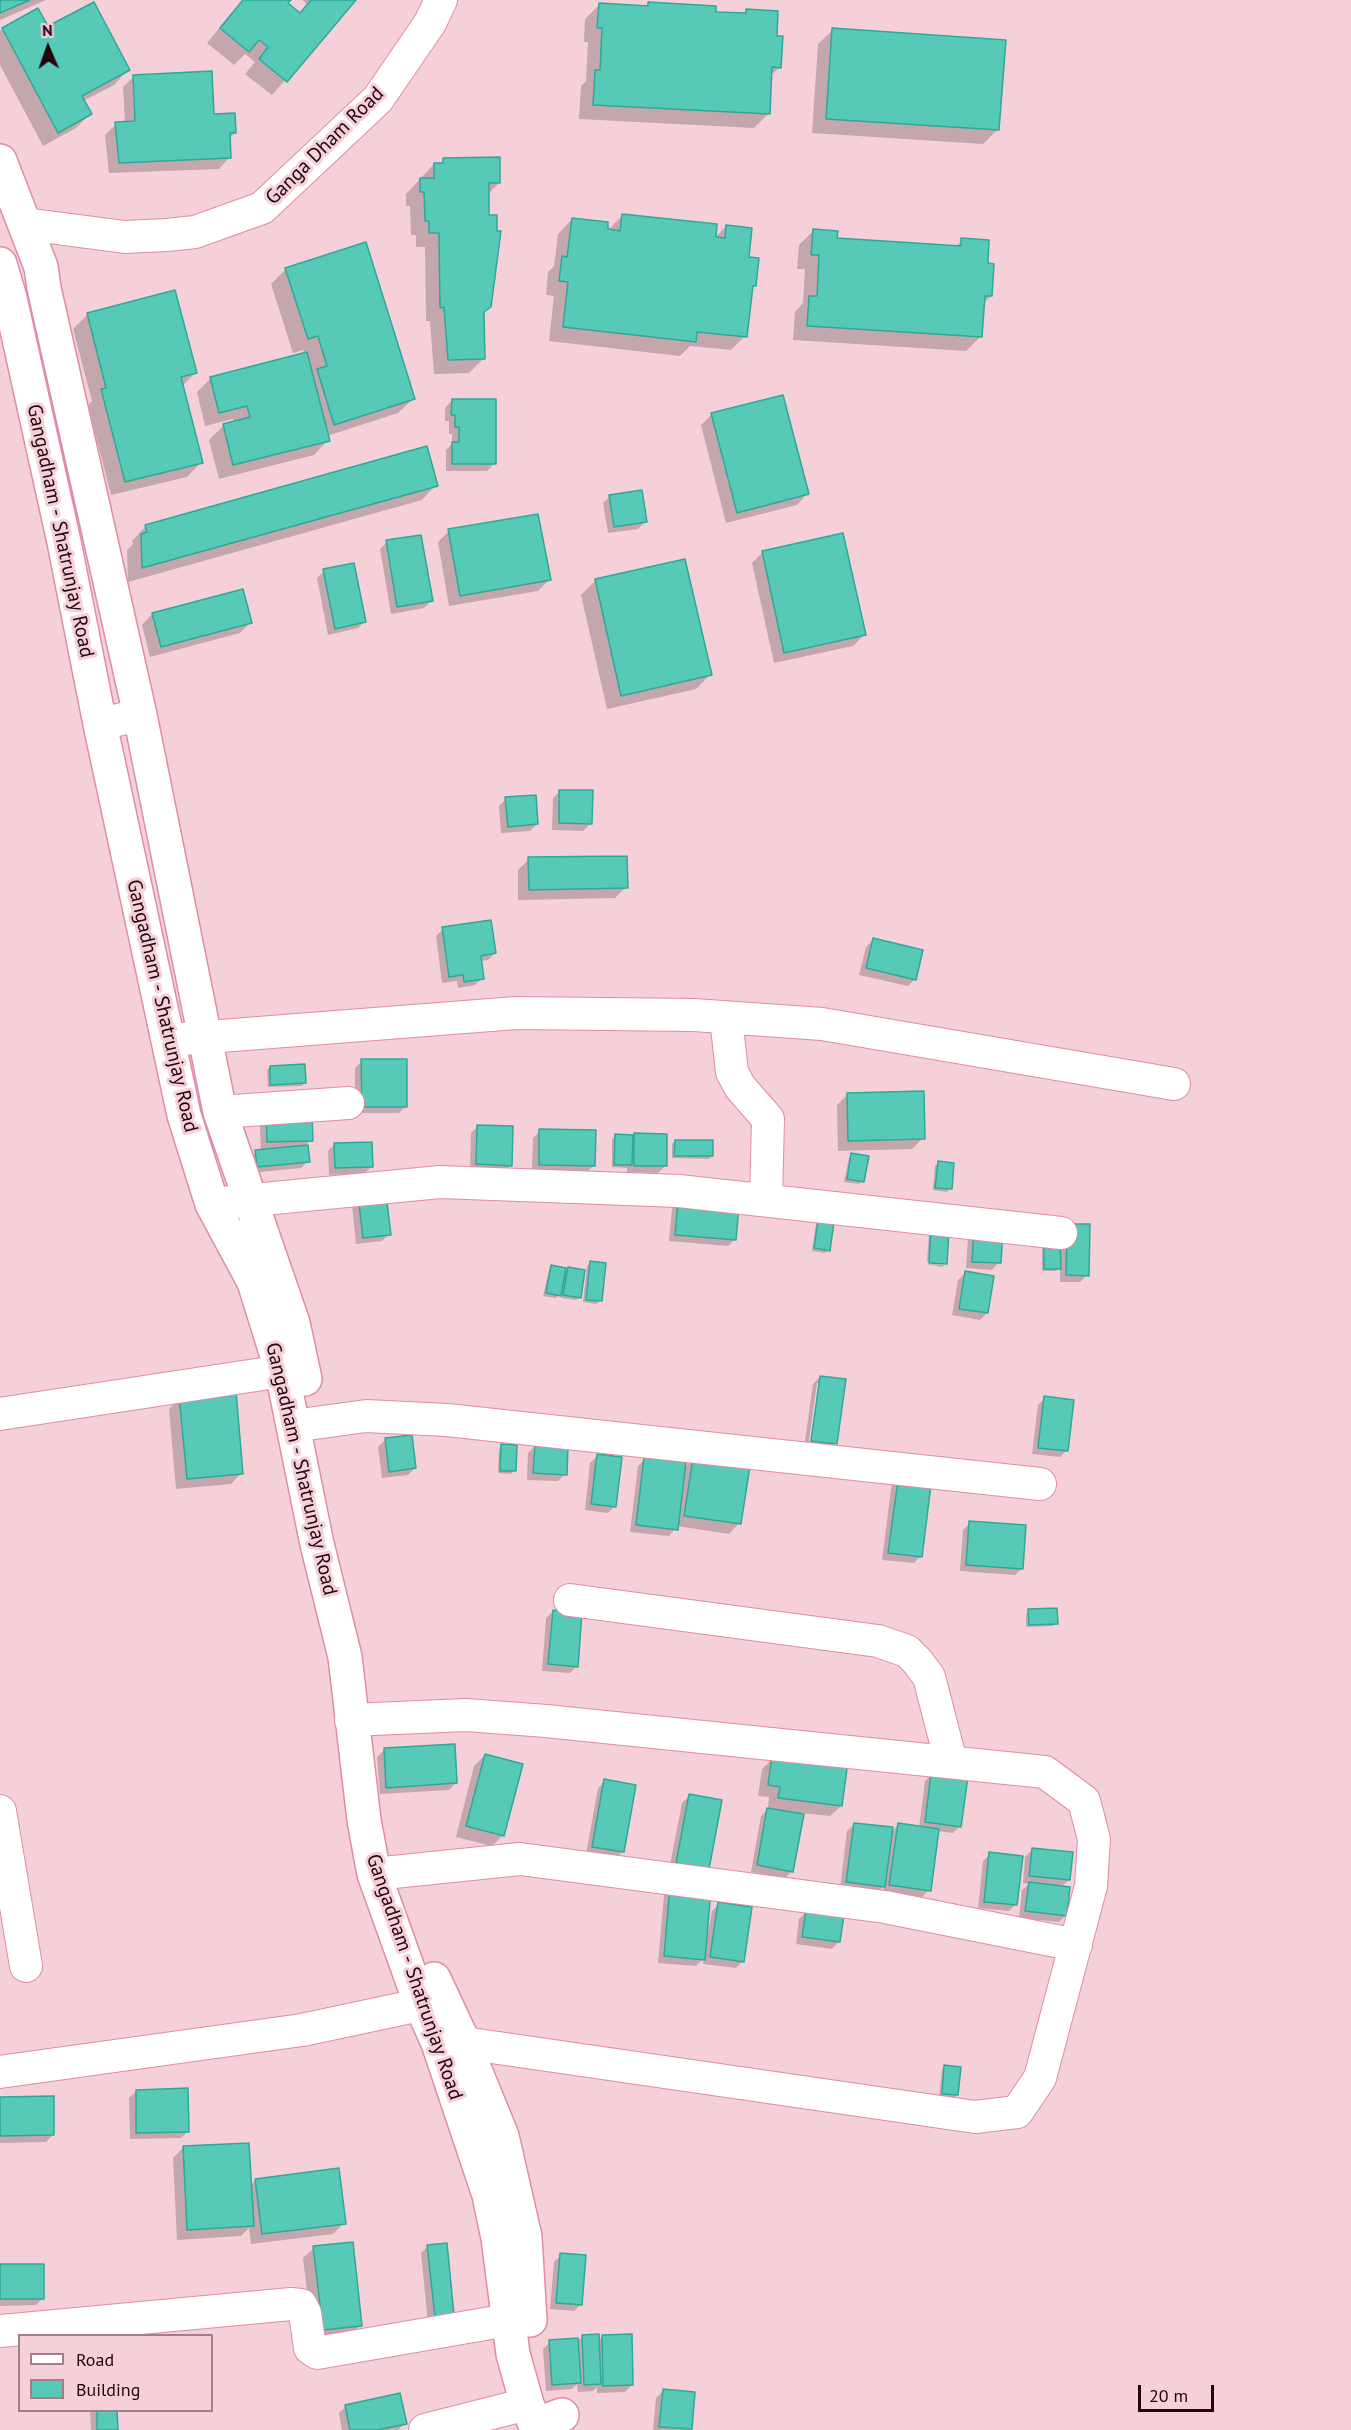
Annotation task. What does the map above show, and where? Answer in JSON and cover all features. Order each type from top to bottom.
[{"type":"main road","name":"Gangadham - Shatrunjay Road","points":[[0,161],[12,225],[41,267],[140,715],[220,1112],[293,1323],[292,1370]]},
{"type":"main road","name":"Gangadham - Shatrunjay Road","points":[[0,264],[13,308],[64,542],[100,724],[184,1115],[212,1204],[254,1282],[292,1370],[303,1424],[317,1544],[360,1720],[364,1820],[382,1874],[432,2002],[438,2043],[489,2195],[519,2320]]},
{"type":"main road","name":"Gangadham - Shatrunjay Road","points":[[432,2002],[464,2043],[504,2148],[525,2237],[519,2320],[513,2354],[540,2418]]},
{"type":"street","name":"Ganga Dham Road","points":[[12,225],[125,237],[167,235],[195,232],[262,208],[378,99],[430,23],[441,0]]},
{"type":"street","points":[[100,724],[140,715]]},
{"type":"street","points":[[169,1040],[516,1013],[726,1018],[822,1024],[1174,1084]]},
{"type":"street","points":[[726,1018],[732,1072],[740,1087],[768,1119],[766,1200]]},
{"type":"street","points":[[220,1112],[348,1103]]},
{"type":"street","points":[[212,1204],[440,1182],[679,1191],[1061,1233]]},
{"type":"street","points":[[0,1414],[292,1370]]},
{"type":"street","points":[[303,1424],[366,1416],[447,1420],[1040,1484]]},
{"type":"street","points":[[570,1600],[878,1641],[907,1651],[929,1677],[951,1762]]},
{"type":"street","points":[[360,1720],[466,1714],[1046,1772],[1084,1801],[1094,1839],[1091,1886],[1040,2078],[1017,2112],[975,2117],[464,2043]]},
{"type":"street","points":[[0,1811],[26,1966]]},
{"type":"street","points":[[382,1874],[520,1859],[885,1907],[1076,1945]]},
{"type":"street","points":[[0,2073],[302,2030],[432,2002]]},
{"type":"street","points":[[0,2331],[291,2304],[301,2305],[305,2313],[310,2348],[317,2353],[519,2320]]},
{"type":"street","points":[[425,2430],[540,2418]]},
{"type":"building","points":[[0,0],[30,0],[0,13]]},
{"type":"building","points":[[243,0],[291,0],[288,3],[300,13],[311,0],[356,0],[287,82],[259,59],[268,47],[259,40],[249,52],[220,28]]},
{"type":"building","points":[[94,2],[130,70],[82,96],[92,114],[58,133],[2,28],[38,8],[48,26]]},
{"type":"building","points":[[648,2],[716,6],[716,12],[746,13],[746,9],[778,11],[777,36],[783,36],[781,68],[772,67],[770,114],[593,105],[595,70],[600,70],[602,28],[597,28],[599,3],[648,6]]},
{"type":"building","points":[[832,28],[1006,40],[999,130],[826,119]]},
{"type":"building","points":[[212,71],[214,114],[235,113],[236,133],[230,133],[231,158],[119,163],[115,122],[135,121],[133,75]]},
{"type":"building","points":[[500,157],[500,183],[489,183],[489,215],[497,215],[497,231],[501,231],[491,307],[484,312],[485,359],[448,360],[444,307],[440,308],[439,233],[429,233],[429,221],[425,221],[424,192],[420,192],[420,178],[434,178],[434,163],[443,163],[443,158]]},
{"type":"building","points":[[622,214],[717,224],[716,237],[725,238],[726,225],[752,228],[749,257],[759,258],[747,337],[697,332],[696,342],[563,327],[568,282],[559,281],[562,256],[567,257],[572,218],[608,222],[608,229],[620,231]]},
{"type":"building","points":[[813,229],[838,231],[837,238],[961,246],[961,238],[989,240],[988,263],[994,264],[992,296],[985,296],[982,337],[807,326],[809,296],[817,296],[819,255],[811,255]]},
{"type":"building","points":[[366,242],[415,399],[334,425],[317,369],[327,366],[318,336],[308,339],[285,268]]},
{"type":"building","points":[[175,290],[197,373],[181,377],[203,463],[125,482],[101,389],[106,388],[87,313]]},
{"type":"building","points":[[307,352],[330,441],[233,465],[223,424],[250,417],[247,406],[219,413],[210,377]]},
{"type":"building","points":[[783,395],[809,494],[737,513],[711,413]]},
{"type":"building","points":[[452,399],[496,399],[496,464],[452,464],[452,442],[459,442],[459,427],[455,427],[455,415],[451,415]]},
{"type":"building","points":[[427,446],[438,486],[142,568],[141,534],[147,532],[145,525]]},
{"type":"building","points":[[642,490],[647,522],[614,527],[609,495]]},
{"type":"building","points":[[538,514],[551,580],[460,596],[448,529]]},
{"type":"building","points":[[843,533],[866,635],[784,653],[762,551]]},
{"type":"building","points":[[421,535],[433,601],[397,607],[386,540]]},
{"type":"building","points":[[685,559],[712,675],[621,696],[595,579]]},
{"type":"building","points":[[354,563],[366,622],[335,629],[323,569]]},
{"type":"building","points":[[243,589],[252,623],[161,647],[152,613]]},
{"type":"building","points":[[559,790],[593,790],[592,824],[559,823]]},
{"type":"building","points":[[536,795],[538,824],[508,827],[505,797]]},
{"type":"building","points":[[627,856],[628,888],[529,890],[528,857]]},
{"type":"building","points":[[491,920],[496,953],[481,956],[484,979],[464,982],[463,975],[449,977],[442,927]]},
{"type":"building","points":[[873,938],[923,950],[916,980],[866,968]]},
{"type":"building","points":[[361,1059],[407,1059],[407,1107],[362,1107]]},
{"type":"building","points":[[305,1064],[306,1083],[270,1085],[270,1066]]},
{"type":"building","points":[[924,1091],[925,1139],[848,1141],[847,1093]]},
{"type":"building","points":[[312,1115],[313,1141],[267,1142],[266,1116]]},
{"type":"building","points":[[477,1125],[513,1126],[512,1166],[476,1164]]},
{"type":"building","points":[[539,1129],[596,1130],[595,1166],[539,1165]]},
{"type":"building","points":[[634,1133],[667,1134],[667,1166],[634,1166]]},
{"type":"building","points":[[615,1134],[633,1135],[632,1165],[614,1165]]},
{"type":"building","points":[[675,1140],[713,1140],[713,1156],[674,1156]]},
{"type":"building","points":[[372,1142],[373,1167],[335,1168],[334,1143]]},
{"type":"building","points":[[308,1145],[310,1162],[257,1167],[255,1150]]},
{"type":"building","points":[[851,1153],[869,1156],[864,1182],[847,1179]]},
{"type":"building","points":[[938,1161],[954,1163],[952,1189],[935,1188]]},
{"type":"building","points":[[386,1194],[391,1235],[363,1238],[358,1196]]},
{"type":"building","points":[[678,1201],[739,1206],[736,1240],[675,1235]]},
{"type":"building","points":[[819,1213],[835,1215],[830,1251],[814,1248]]},
{"type":"building","points":[[1067,1224],[1090,1224],[1089,1276],[1066,1275]]},
{"type":"building","points":[[931,1227],[949,1229],[947,1264],[929,1263]]},
{"type":"building","points":[[974,1228],[1003,1230],[1001,1263],[972,1262]]},
{"type":"building","points":[[1060,1240],[1061,1269],[1044,1269],[1044,1241]]},
{"type":"building","points":[[590,1261],[606,1263],[602,1301],[586,1300]]},
{"type":"building","points":[[551,1265],[566,1268],[561,1296],[546,1293]]},
{"type":"building","points":[[568,1267],[585,1270],[581,1298],[563,1295]]},
{"type":"building","points":[[965,1271],[994,1276],[988,1313],[959,1309]]},
{"type":"building","points":[[820,1376],[846,1379],[837,1444],[811,1441]]},
{"type":"building","points":[[236,1391],[243,1474],[187,1479],[179,1396]]},
{"type":"building","points":[[1044,1396],[1074,1400],[1068,1451],[1038,1448]]},
{"type":"building","points":[[412,1435],[416,1468],[389,1472],[385,1438]]},
{"type":"building","points":[[501,1444],[517,1445],[516,1471],[500,1471]]},
{"type":"building","points":[[535,1445],[568,1446],[567,1475],[533,1473]]},
{"type":"building","points":[[597,1454],[622,1457],[616,1507],[591,1504]]},
{"type":"building","points":[[644,1457],[686,1462],[678,1530],[636,1525]]},
{"type":"building","points":[[693,1458],[750,1466],[741,1524],[684,1516]]},
{"type":"building","points":[[899,1473],[932,1477],[922,1557],[888,1553]]},
{"type":"building","points":[[969,1521],[1026,1525],[1023,1569],[966,1565]]},
{"type":"building","points":[[1057,1608],[1058,1624],[1029,1625],[1028,1609]]},
{"type":"building","points":[[553,1610],[582,1612],[578,1667],[548,1664]]},
{"type":"building","points":[[455,1744],[457,1783],[386,1788],[384,1748]]},
{"type":"building","points":[[485,1754],[523,1764],[504,1836],[466,1826]]},
{"type":"building","points":[[849,1754],[842,1806],[778,1798],[780,1787],[768,1785],[772,1756]]},
{"type":"building","points":[[931,1773],[968,1777],[961,1827],[925,1822]]},
{"type":"building","points":[[604,1779],[636,1785],[624,1852],[592,1847]]},
{"type":"building","points":[[689,1794],[722,1800],[709,1869],[676,1863]]},
{"type":"building","points":[[767,1808],[804,1814],[793,1872],[757,1865]]},
{"type":"building","points":[[854,1823],[893,1827],[885,1887],[846,1882]]},
{"type":"building","points":[[898,1823],[939,1829],[931,1891],[889,1885]]},
{"type":"building","points":[[1032,1848],[1073,1852],[1070,1880],[1029,1876]]},
{"type":"building","points":[[989,1852],[1023,1856],[1017,1905],[984,1902]]},
{"type":"building","points":[[1029,1882],[1070,1887],[1067,1916],[1025,1911]]},
{"type":"building","points":[[670,1886],[711,1890],[705,1960],[664,1956]]},
{"type":"building","points":[[718,1902],[752,1907],[744,1962],[710,1957]]},
{"type":"building","points":[[806,1910],[844,1915],[840,1942],[802,1937]]},
{"type":"building","points":[[944,2065],[961,2067],[958,2095],[942,2094]]},
{"type":"building","points":[[188,2088],[189,2132],[136,2133],[136,2090]]},
{"type":"building","points":[[54,2096],[54,2135],[0,2136],[0,2097]]},
{"type":"building","points":[[249,2143],[254,2226],[187,2230],[183,2146]]},
{"type":"building","points":[[339,2168],[346,2224],[262,2234],[255,2179]]},
{"type":"building","points":[[353,2242],[362,2326],[323,2330],[313,2246]]},
{"type":"building","points":[[447,2243],[454,2315],[435,2317],[427,2245]]},
{"type":"building","points":[[560,2253],[586,2255],[582,2305],[556,2303]]},
{"type":"building","points":[[0,2264],[44,2264],[44,2299],[0,2299]]},
{"type":"building","points":[[599,2334],[601,2384],[584,2385],[582,2335]]},
{"type":"building","points":[[632,2334],[633,2385],[603,2386],[602,2335]]},
{"type":"building","points":[[578,2338],[581,2383],[552,2385],[549,2340]]},
{"type":"building","points":[[663,2389],[695,2392],[692,2429],[659,2427]]},
{"type":"building","points":[[400,2393],[407,2424],[377,2430],[350,2430],[345,2405]]},
{"type":"building","points":[[97,2412],[117,2412],[118,2430],[97,2430]]}]
